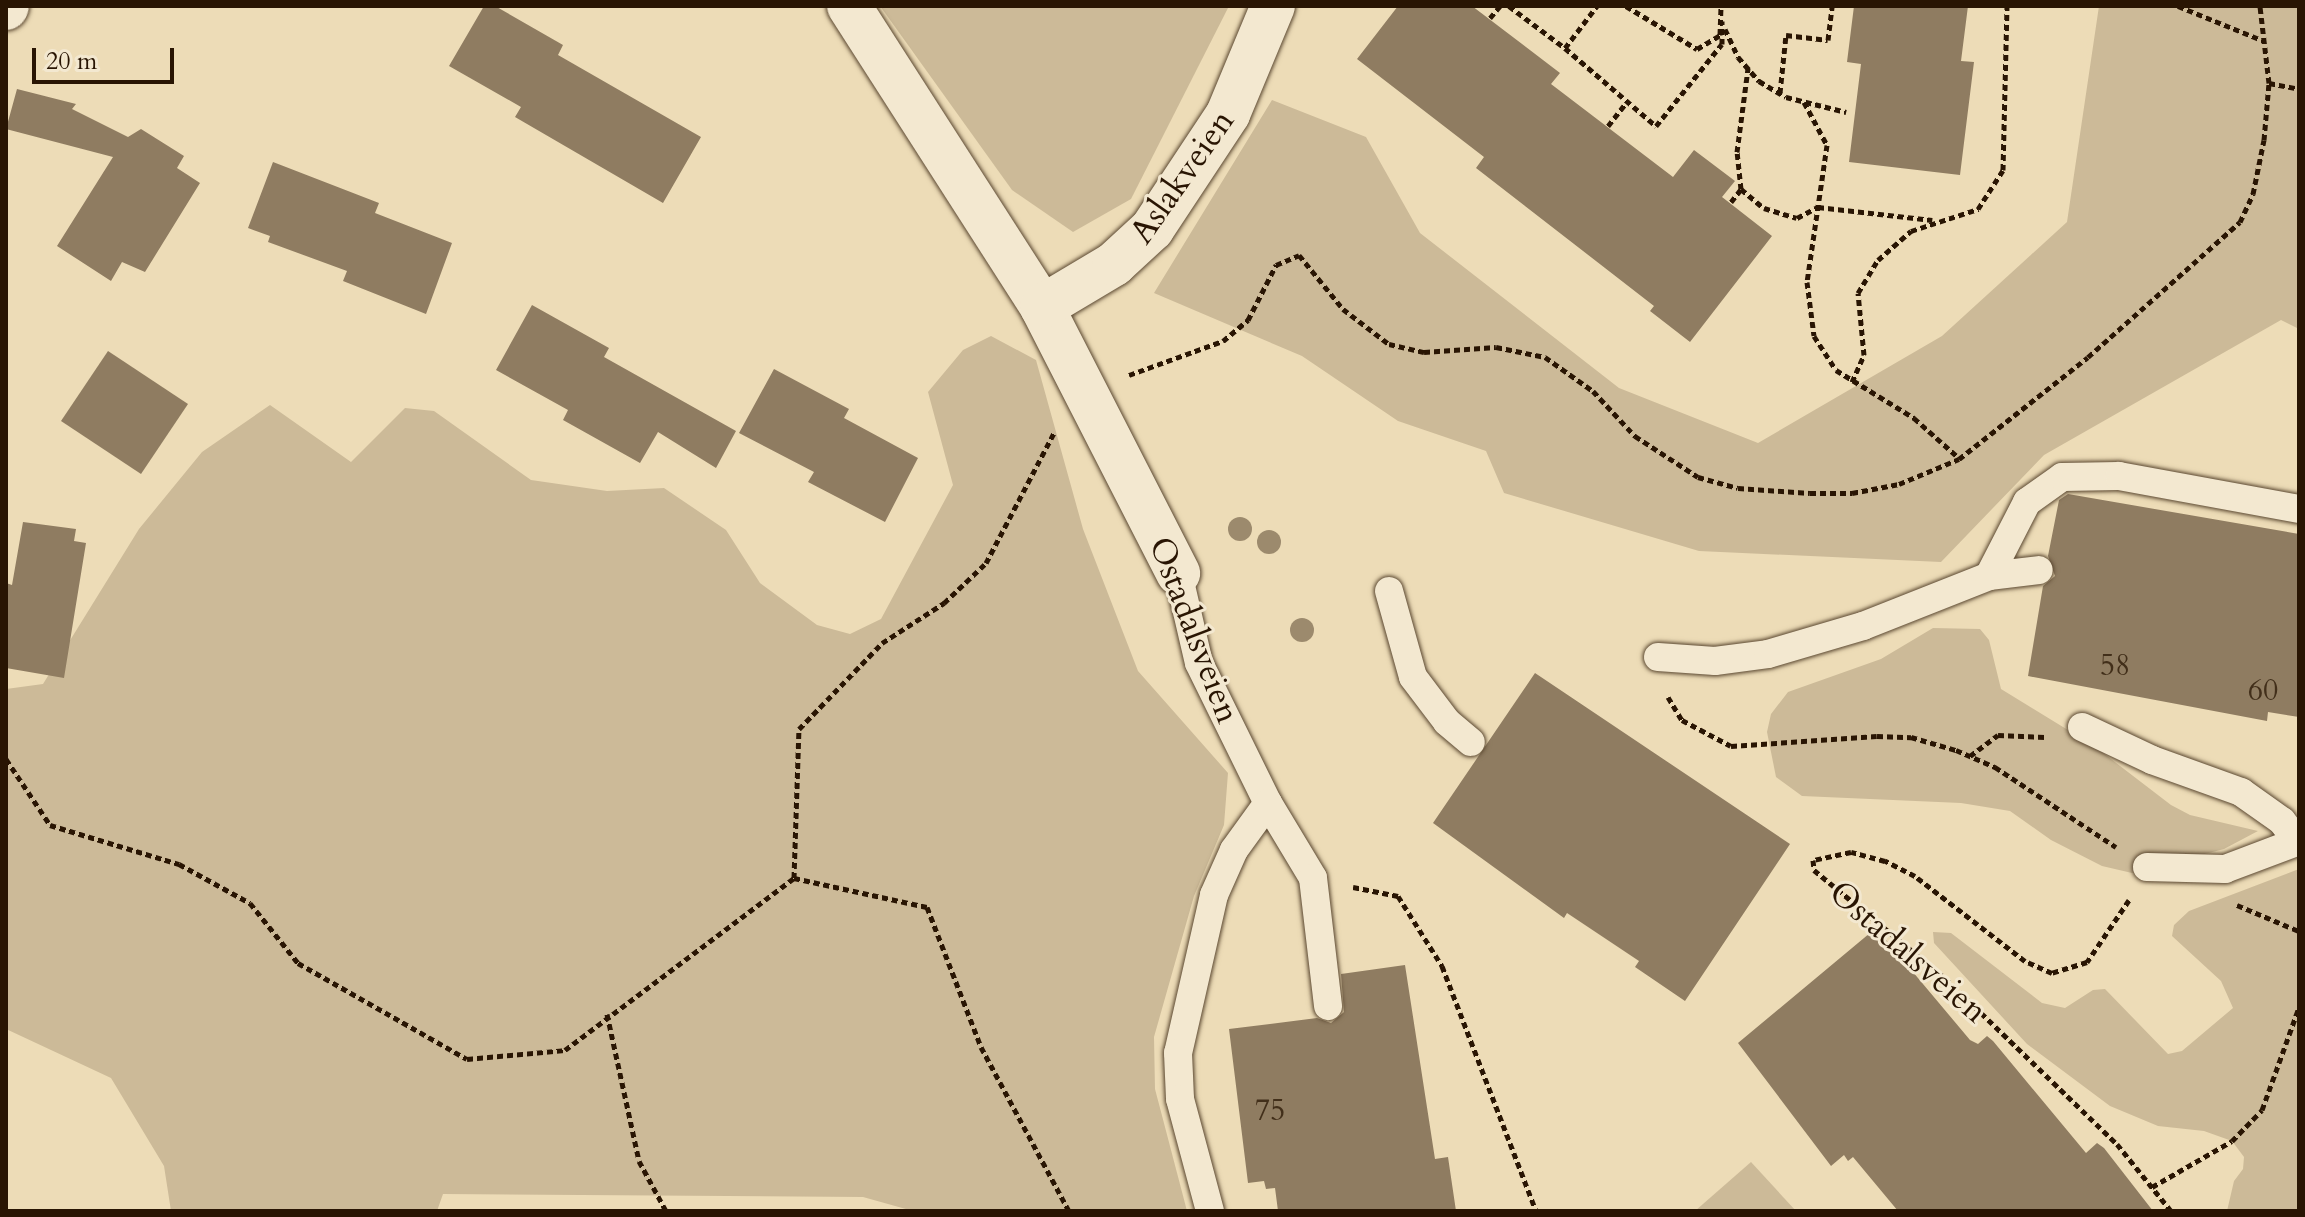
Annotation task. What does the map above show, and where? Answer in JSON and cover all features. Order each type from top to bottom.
[{"type":"street","name":"Ostadalsveien","points":[[849,6],[1042,307],[1178,573]]},
{"type":"street","name":"Aslakveien","points":[[1042,307],[1114,264],[1152,229],[1228,114],[1273,6]]},
{"type":"lane","points":[[1989,576],[2027,502],[2062,477],[2119,476],[2299,509]]},
{"type":"lane","points":[[1658,657],[1715,661],[1814,643],[1989,576],[2039,570]]},
{"type":"lane","name":"Ostadalsveien","points":[[1178,573],[1199,663],[1268,803],[1313,878]]},
{"type":"lane","points":[[1389,591],[1413,677],[1439,714],[1471,742]]},
{"type":"lane","points":[[2082,727],[2152,760],[2241,792],[2282,821],[2298,842],[2225,869],[2147,867]]},
{"type":"lane","points":[[1210,1211],[1180,1099],[1178,1053],[1214,895],[1234,850],[1268,803]]},
{"type":"lane","points":[[1313,878],[1328,1006]]},
{"type":"path","points":[[1490,18],[1500,6]]},
{"type":"path","points":[[1509,6],[1565,48],[1656,126],[1722,44],[1721,6]]},
{"type":"path","points":[[1565,48],[1597,6]]},
{"type":"path","points":[[1780,93],[1786,35],[1828,40],[1832,6]]},
{"type":"path","points":[[1852,382],[1864,355],[1858,293],[1878,260],[1911,231],[1935,220],[1978,209],[2003,170],[2007,6]]},
{"type":"path","points":[[2178,6],[2264,41]]},
{"type":"path","points":[[6,759],[50,825],[179,864],[250,903],[298,963],[467,1059],[565,1050],[607,1014],[692,959],[794,878],[799,729],[882,643],[944,603],[986,563],[1049,440],[1088,395],[1146,367],[1223,341],[1248,320],[1276,265],[1299,255],[1343,309],[1389,344],[1424,352],[1496,347],[1545,357],[1593,391],[1646,445],[1698,477],[1738,488],[1852,493],[1899,484],[1959,459],[2088,357],[2233,231],[2253,194],[2269,83],[2260,6]]},
{"type":"path","points":[[1628,7],[1697,49],[1720,35],[1722,21]]},
{"type":"path","points":[[1722,21],[1748,68],[1780,93],[1846,112]]},
{"type":"path","points":[[1731,202],[1741,189],[1737,152],[1748,68]]},
{"type":"path","points":[[2269,83],[2299,89]]},
{"type":"path","points":[[1804,102],[1827,145],[1807,282],[1814,336],[1836,370],[1914,418],[1959,459]]},
{"type":"path","points":[[1608,126],[1626,103]]},
{"type":"path","points":[[1741,189],[1764,208],[1797,218],[1818,207],[1935,220]]},
{"type":"path","points":[[1658,657],[1669,699],[1682,720],[1731,746],[1877,736],[1911,737],[1970,756],[2147,867]]},
{"type":"path","points":[[1970,756],[1998,735],[2071,737],[2082,727]]},
{"type":"path","name":"Ostadalsveien","points":[[2147,867],[2112,931],[2087,962],[2052,973],[2025,961],[1915,876],[1885,861],[1851,852],[1813,860],[1814,870],[1945,978],[2117,1144],[2171,1211]]},
{"type":"path","points":[[794,878],[927,907],[981,1047],[1069,1211]]},
{"type":"path","points":[[1313,878],[1398,896],[1442,966],[1462,1010],[1499,1124],[1536,1211]]},
{"type":"path","points":[[2152,1187],[2232,1141],[2262,1110],[2299,1007]]},
{"type":"path","points":[[607,1014],[639,1161],[666,1211]]},
{"type":"shaded area","points":[[880,6],[1229,6],[1131,199],[1073,232],[1012,190]]},
{"type":"shaded area","points":[[2099,6],[2299,6],[2299,329],[2281,320],[2044,455],[1941,562],[1699,551],[1504,493],[1486,451],[1398,421],[1302,356],[1154,293],[1272,100],[1366,137],[1420,233],[1619,388],[1758,443],[1942,336],[2067,222]]},
{"type":"shaded area","points":[[991,336],[1036,360],[1083,529],[1138,671],[1228,773],[1224,825],[1194,896],[1154,1037],[1155,1089],[1187,1211],[913,1211],[863,1197],[443,1194],[437,1211],[171,1211],[164,1166],[111,1078],[6,1029],[6,689],[43,684],[139,529],[202,452],[270,405],[351,462],[405,408],[434,411],[531,480],[607,491],[664,488],[726,530],[760,583],[817,625],[850,634],[881,619],[953,485],[928,392],[963,350]]},
{"type":"shaded area","points":[[1933,628],[1980,629],[1989,640],[2001,689],[2094,746],[2171,805],[2190,815],[2258,831],[2224,849],[2132,873],[2102,866],[2051,840],[2010,811],[1961,803],[1802,796],[1776,777],[1767,732],[1771,714],[1788,692],[1881,659]]},
{"type":"shaded area","points":[[2299,869],[2299,1211],[2227,1211],[2234,1181],[2243,1169],[2244,1157],[2232,1141],[2204,1131],[2158,1126],[2110,1106],[2027,1044],[1934,943],[1933,932],[1951,933],[2042,1003],[2065,1008],[2093,990],[2105,989],[2168,1054],[2182,1051],[2233,1008],[2221,981],[2172,936],[2174,925],[2189,911]]},
{"type":"shaded area","points":[[1751,1162],[1796,1211],[1695,1211]]},
{"type":"building","points":[[484,6],[495,6],[563,45],[558,55],[701,137],[663,203],[515,117],[521,107],[449,66]]},
{"type":"building","points":[[1398,6],[1472,6],[1560,73],[1551,84],[1673,177],[1694,150],[1735,181],[1722,197],[1772,236],[1690,342],[1650,311],[1654,306],[1476,168],[1484,157],[1357,59]]},
{"type":"building","points":[[1854,6],[1968,6],[1961,61],[1974,62],[1960,175],[1849,162],[1861,64],[1847,62]]},
{"type":"building","points":[[17,89],[76,104],[72,109],[128,137],[141,129],[184,156],[177,168],[200,183],[145,272],[122,262],[111,281],[57,246],[113,157],[6,129]]},
{"type":"building","points":[[273,162],[379,203],[375,213],[452,243],[426,314],[343,281],[347,271],[268,242],[270,236],[248,228]]},
{"type":"building","points":[[532,305],[609,348],[604,357],[736,431],[716,468],[658,432],[640,463],[563,420],[568,410],[496,370]]},
{"type":"building","points":[[108,351],[188,404],[141,474],[61,421]]},
{"type":"building","points":[[774,369],[849,409],[844,418],[918,458],[885,522],[808,482],[814,472],[739,433]]},
{"type":"building","points":[[2068,494],[2299,534],[2299,717],[2268,712],[2267,721],[2028,676],[2043,586],[2055,576],[2048,556],[2059,500]]},
{"type":"building","points":[[23,522],[76,529],[74,541],[86,543],[64,678],[6,668],[6,583],[12,585]]},
{"type":"building","points":[[1535,673],[1790,844],[1685,1001],[1635,967],[1639,961],[1567,913],[1564,918],[1433,823]]},
{"type":"building","points":[[1876,928],[1970,1040],[1978,1044],[1987,1036],[1993,1041],[2086,1153],[2097,1143],[2104,1148],[2153,1211],[1898,1211],[1853,1157],[1848,1161],[1844,1155],[1831,1166],[1738,1043]]},
{"type":"building","points":[[1405,965],[1435,1159],[1448,1157],[1456,1211],[1278,1211],[1275,1188],[1266,1189],[1264,1181],[1248,1183],[1229,1029],[1317,1018],[1331,1023],[1344,1012],[1341,974]]}]
